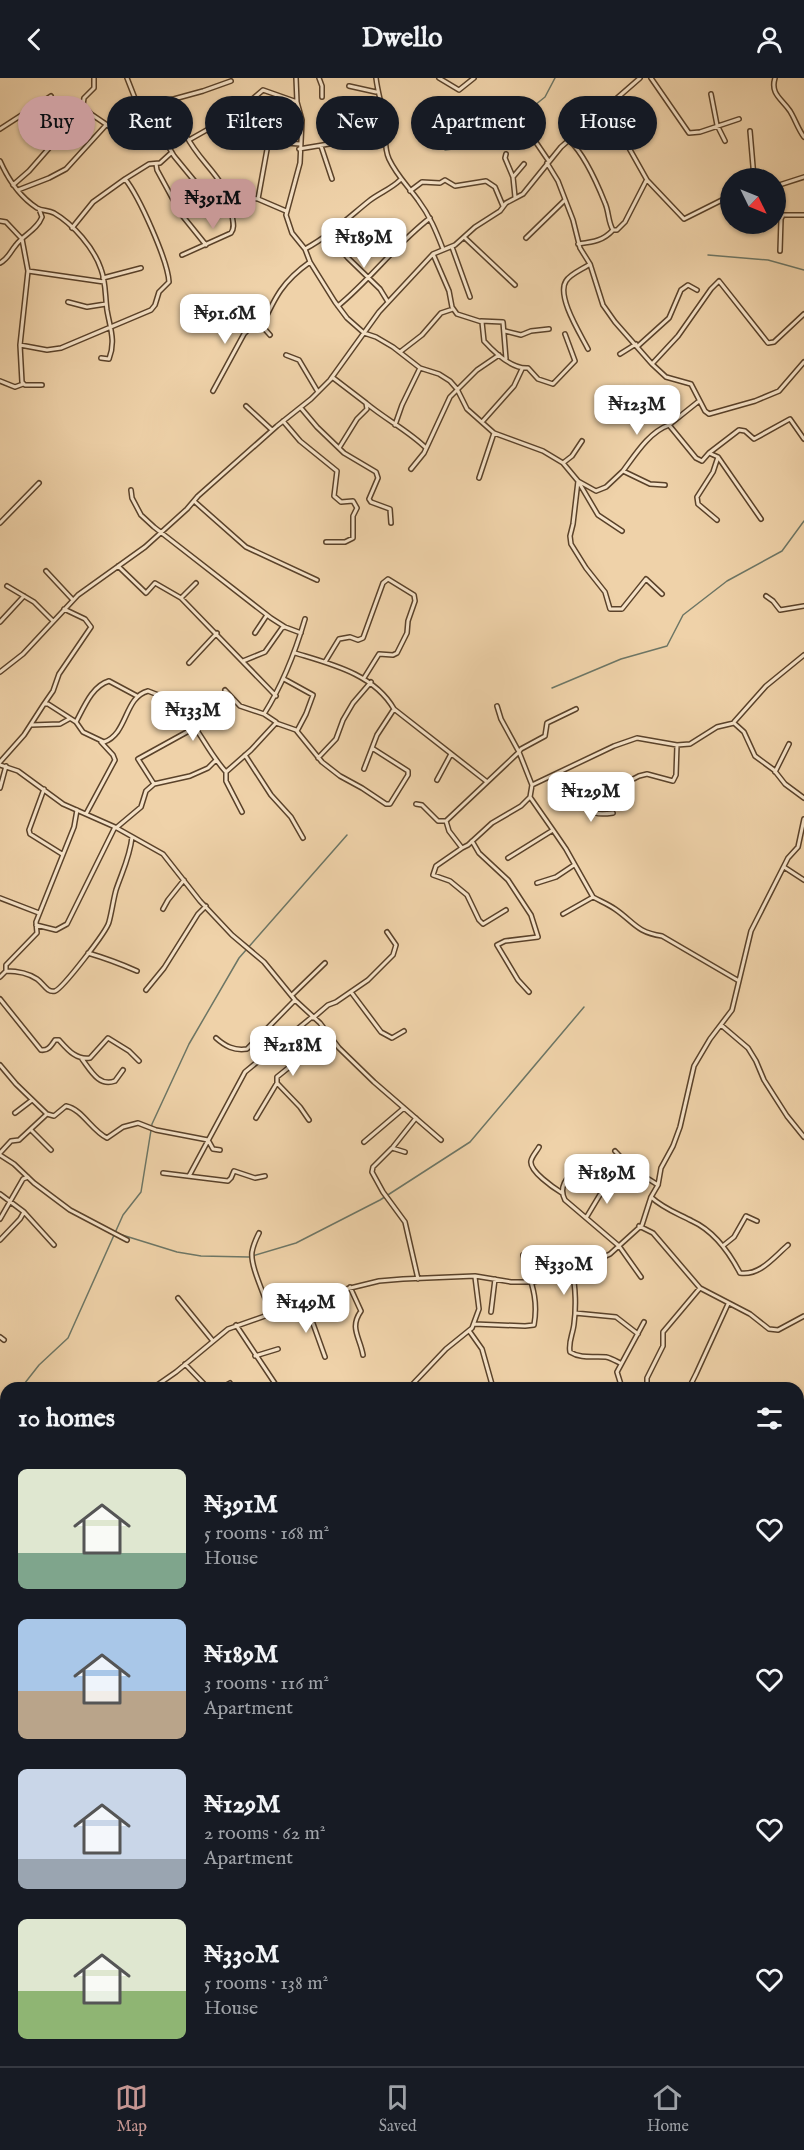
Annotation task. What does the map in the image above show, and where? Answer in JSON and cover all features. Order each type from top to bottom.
[{"type":"street","points":[[18,190],[66,169],[106,125],[83,105],[84,98],[94,88],[94,78]]},
{"type":"street","points":[[127,78],[134,96]]},
{"type":"street","points":[[296,78],[297,96]]},
{"type":"street","points":[[319,78],[322,96]]},
{"type":"street","points":[[376,78],[378,96]]},
{"type":"street","points":[[439,78],[459,90],[474,78]]},
{"type":"street","points":[[619,96],[640,78]]},
{"type":"street","points":[[651,78],[689,133],[700,132],[739,119]]},
{"type":"street","points":[[775,78],[773,84],[776,95],[791,113],[804,137]]},
{"type":"street","points":[[184,96],[231,81]]},
{"type":"street","points":[[349,86],[377,92]]},
{"type":"street","points":[[256,96],[263,90],[280,96]]},
{"type":"street","points":[[711,94],[717,125],[725,141]]},
{"type":"street","points":[[0,129],[18,117]]},
{"type":"street","points":[[750,131],[753,168]]},
{"type":"street","points":[[182,255],[233,232],[228,195],[222,183],[193,145]]},
{"type":"street","points":[[14,185],[47,150]]},
{"type":"street","points":[[258,200],[267,150]]},
{"type":"street","points":[[299,150],[299,169],[286,211],[290,228],[338,306],[350,321],[364,333],[376,337],[420,368],[439,374],[450,381],[457,389],[467,409],[494,433],[543,451],[563,463],[578,481],[598,515],[622,531]]},
{"type":"street","points":[[322,150],[332,178]]},
{"type":"street","points":[[386,150],[400,180],[430,218],[443,249]]},
{"type":"street","points":[[540,150],[555,174],[578,244],[590,264],[603,305],[615,322],[666,377],[691,384],[705,411],[710,414],[779,392],[804,362]]},
{"type":"street","points":[[0,672],[23,654],[89,585],[145,547],[272,430],[301,408],[332,377],[388,302],[433,254],[452,247],[515,197],[523,194],[559,150]]},
{"type":"street","points":[[578,150],[606,204],[613,230]]},
{"type":"street","points":[[630,150],[646,180],[684,219],[720,201]]},
{"type":"street","points":[[72,228],[93,202],[149,164],[156,165],[172,152],[197,184],[214,212],[219,213],[231,206]]},
{"type":"street","points":[[506,154],[505,159],[513,177],[515,197]]},
{"type":"street","points":[[0,161],[18,190],[39,209],[54,213],[72,228],[93,253],[104,280],[106,304],[113,335],[113,348],[109,358],[101,358]]},
{"type":"street","points":[[513,177],[524,164]]},
{"type":"street","points":[[156,165],[174,202],[206,245]]},
{"type":"street","points":[[786,183],[804,177]]},
{"type":"street","points":[[20,345],[47,350],[61,348],[151,310],[155,304],[159,292],[169,280],[160,246],[133,189],[125,179]]},
{"type":"street","points":[[305,249],[328,235],[372,199],[400,180]]},
{"type":"street","points":[[410,190],[423,182],[440,183],[445,180],[455,186],[486,181],[495,187],[503,206]]},
{"type":"street","points":[[578,244],[597,241],[613,230],[617,230],[625,222],[646,180]]},
{"type":"street","points":[[228,195],[258,200],[286,211]]},
{"type":"street","points":[[526,238],[565,200]]},
{"type":"street","points":[[0,263],[41,220],[39,209]]},
{"type":"street","points":[[780,251],[783,215],[804,215]]},
{"type":"street","points":[[338,306],[369,279],[387,257],[430,218]]},
{"type":"street","points":[[0,221],[6,222],[22,239],[28,271],[20,345],[23,384]]},
{"type":"street","points":[[328,235],[382,291],[388,302]]},
{"type":"street","points":[[464,237],[515,285]]},
{"type":"street","points":[[452,247],[470,297]]},
{"type":"street","points":[[433,254],[449,291],[453,309],[459,316],[480,321],[503,322],[506,359]]},
{"type":"street","points":[[262,326],[281,287],[310,262]]},
{"type":"street","points":[[588,349],[572,319],[564,284],[567,279],[590,264]]},
{"type":"street","points":[[28,271],[104,280],[141,268]]},
{"type":"street","points":[[652,364],[678,336],[719,281],[768,343],[774,342],[804,314]]},
{"type":"street","points":[[620,354],[637,345],[669,318],[681,290],[688,285],[697,290]]},
{"type":"street","points":[[68,302],[87,307],[106,304]]},
{"type":"street","points":[[400,352],[422,335],[441,313],[453,309]]},
{"type":"street","points":[[800,317],[804,321]]},
{"type":"street","points":[[480,321],[483,325],[484,341],[499,355],[523,368],[528,368],[538,379],[553,384],[575,361],[565,334]]},
{"type":"street","points":[[262,326],[270,335]]},
{"type":"street","points":[[213,392],[244,334],[250,328],[262,326]]},
{"type":"street","points":[[505,331],[521,335],[531,331],[549,329]]},
{"type":"street","points":[[286,355],[299,360],[318,392]]},
{"type":"street","points":[[411,469],[426,448],[444,408],[457,389],[477,370],[499,355]]},
{"type":"street","points":[[395,425],[420,368]]},
{"type":"street","points":[[482,422],[514,386],[523,368]]},
{"type":"street","points":[[332,377],[426,448]]},
{"type":"street","points":[[0,381],[15,387],[23,384],[42,385]]},
{"type":"street","points":[[578,481],[596,491],[606,487],[623,471],[649,438],[699,400]]},
{"type":"street","points":[[339,448],[357,419],[367,409],[366,403]]},
{"type":"street","points":[[246,406],[272,430]]},
{"type":"street","points":[[301,408],[339,448],[355,461],[376,472],[378,478],[369,499],[371,502],[390,509],[391,523]]},
{"type":"street","points":[[669,424],[696,459],[702,461],[739,430],[745,431],[754,439],[790,419],[804,439]]},
{"type":"street","points":[[283,421],[300,441],[337,471],[334,496],[341,502],[353,501],[357,508],[353,516],[352,538],[345,542],[326,542]]},
{"type":"street","points":[[479,478],[494,433]]},
{"type":"street","points":[[563,463],[572,456],[582,441]]},
{"type":"street","points":[[709,453],[718,457],[761,519]]},
{"type":"street","points":[[717,520],[698,504],[697,497],[713,472],[718,457]]},
{"type":"street","points":[[623,471],[650,484],[665,484]]},
{"type":"street","points":[[578,481],[570,536],[571,544],[605,592],[610,609],[622,609],[646,579],[662,594]]},
{"type":"street","points":[[0,523],[39,483]]},
{"type":"street","points":[[131,490],[132,498],[141,515],[160,532],[267,615],[285,627],[301,633]]},
{"type":"street","points":[[194,501],[246,547],[317,580]]},
{"type":"street","points":[[118,566],[146,592],[155,582],[181,598],[276,696]]},
{"type":"street","points":[[46,571],[73,600]]},
{"type":"street","points":[[325,662],[339,639],[363,638],[383,583],[388,579],[414,595],[415,601],[408,621],[407,633],[397,653],[379,654],[364,678]]},
{"type":"street","points":[[181,598],[196,583]]},
{"type":"street","points":[[7,586],[34,602],[53,621]]},
{"type":"street","points":[[0,622],[24,596]]},
{"type":"street","points":[[766,596],[780,610],[804,606]]},
{"type":"street","points":[[0,788],[2,764],[31,725],[52,691],[58,674],[91,627],[85,619],[64,609]]},
{"type":"street","points":[[255,633],[267,615]]},
{"type":"street","points":[[264,714],[276,696],[295,653],[305,619]]},
{"type":"street","points":[[243,661],[265,652],[285,627]]},
{"type":"street","points":[[189,663],[217,633]]},
{"type":"street","points":[[295,653],[325,662],[371,682],[386,694],[394,709],[487,781]]},
{"type":"street","points":[[532,785],[614,746],[637,738],[677,745],[690,744],[717,727],[734,723],[766,686],[804,655]]},
{"type":"street","points":[[284,678],[313,694],[297,731]]},
{"type":"street","points":[[76,722],[89,698],[100,684],[109,681],[137,696]]},
{"type":"street","points":[[318,758],[336,739],[353,703],[371,682]]},
{"type":"street","points":[[225,690],[240,706],[264,714],[276,723],[297,731],[318,758],[340,776],[386,804],[390,804],[408,775],[408,771],[372,748]]},
{"type":"street","points":[[100,741],[108,741],[119,730],[137,696],[148,692],[162,697],[189,717],[196,727],[226,772],[226,781],[242,812]]},
{"type":"street","points":[[44,704],[48,704],[71,718],[83,732],[100,741],[115,760],[86,814]]},
{"type":"street","points":[[498,706],[501,719],[519,752],[532,785],[530,797],[521,806],[492,823],[472,841],[436,866],[433,874],[450,881],[467,894],[478,920],[483,924],[506,910]]},
{"type":"street","points":[[364,769],[380,730],[394,709]]},
{"type":"street","points":[[416,804],[422,805],[438,821],[446,821],[472,799],[487,781],[521,749],[545,736],[547,723],[576,709]]},
{"type":"street","points":[[31,725],[60,724],[71,718]]},
{"type":"street","points":[[226,772],[276,723]]},
{"type":"street","points":[[734,723],[744,732],[755,756],[804,798]]},
{"type":"street","points":[[154,784],[138,759],[196,727]]},
{"type":"street","points":[[775,771],[789,744]]},
{"type":"street","points":[[583,801],[593,800],[629,779],[647,774],[673,781],[676,775],[677,745]]},
{"type":"street","points":[[437,780],[451,754]]},
{"type":"street","points":[[245,755],[271,795],[291,817],[303,838]]},
{"type":"street","points":[[36,925],[56,930],[68,924],[115,828],[141,807],[146,791],[154,784],[190,776],[208,768],[216,760]]},
{"type":"street","points":[[2,764],[18,771],[59,801],[163,854],[232,935],[264,962],[295,1000],[374,1082],[441,1140]]},
{"type":"street","points":[[561,772],[589,810],[597,815],[613,813]]},
{"type":"street","points":[[44,789],[29,830],[30,834],[62,854]]},
{"type":"street","points":[[530,797],[553,830],[593,897],[616,909],[635,927],[647,933],[662,936],[740,981]]},
{"type":"street","points":[[0,977],[6,971],[6,965],[37,933],[39,913],[74,827],[77,810]]},
{"type":"street","points":[[161,1382],[236,1325],[350,1287],[380,1281],[475,1276],[519,1283],[533,1282],[572,1272],[610,1254],[642,1225],[651,1197],[658,1185],[661,1168],[680,1127],[694,1066],[710,1039],[732,1010],[747,945],[756,918],[791,854],[798,847],[804,819]]},
{"type":"street","points":[[446,821],[449,831],[462,848]]},
{"type":"street","points":[[508,858],[553,830]]},
{"type":"street","points":[[6,971],[35,978],[53,992],[67,981],[109,924],[116,893],[130,856],[132,837]]},
{"type":"street","points":[[472,841],[479,853],[508,880],[535,924],[538,936],[505,941],[497,945],[518,980],[529,992]]},
{"type":"street","points":[[537,884],[556,877],[574,865]]},
{"type":"street","points":[[784,867],[804,880]]},
{"type":"street","points":[[163,909],[184,880]]},
{"type":"street","points":[[563,914],[593,897]]},
{"type":"street","points":[[0,898],[39,913]]},
{"type":"street","points":[[146,990],[164,968],[198,914],[206,906]]},
{"type":"street","points":[[189,1176],[246,1070],[257,1064],[328,1005],[368,980],[395,952],[396,945],[387,932]]},
{"type":"street","points":[[88,953],[137,971]]},
{"type":"street","points":[[0,960],[6,965]]},
{"type":"street","points":[[292,995],[325,963]]},
{"type":"street","points":[[351,992],[381,1032],[392,1038],[404,1031]]},
{"type":"street","points":[[0,999],[41,1050],[50,1047],[54,1040],[59,1040],[71,1053],[82,1059],[99,1081],[104,1083],[115,1082],[123,1070]]},
{"type":"street","points":[[216,1038],[228,1047],[237,1050],[247,1049],[295,1000]]},
{"type":"street","points":[[721,1025],[747,1048],[787,1116],[804,1137]]},
{"type":"street","points":[[256,1118],[277,1083],[277,1077],[329,1035]]},
{"type":"street","points":[[82,1059],[90,1058],[108,1038],[139,1060]]},
{"type":"street","points":[[0,1065],[47,1114],[54,1116],[65,1107],[70,1106],[107,1138],[123,1127],[138,1123],[156,1130],[208,1140]]},
{"type":"street","points":[[277,1083],[309,1120]]},
{"type":"street","points":[[15,1113],[32,1100]]},
{"type":"street","points":[[364,1143],[404,1108]]},
{"type":"street","points":[[47,1114],[19,1140],[11,1141],[0,1154],[70,1210],[127,1240]]},
{"type":"street","points":[[416,1118],[373,1167],[372,1172],[383,1192],[405,1222],[418,1279]]},
{"type":"street","points":[[31,1130],[51,1150]]},
{"type":"street","points":[[208,1140],[213,1149],[220,1150]]},
{"type":"street","points":[[539,1147],[531,1160],[531,1165],[544,1181],[562,1193]]},
{"type":"street","points":[[392,1148],[405,1152]]},
{"type":"street","points":[[615,1151],[631,1168],[658,1185]]},
{"type":"street","points":[[580,1164],[562,1187],[565,1200],[619,1246],[641,1277]]},
{"type":"street","points":[[163,1173],[228,1181],[234,1171],[255,1179],[265,1176]]},
{"type":"street","points":[[0,1219],[23,1179],[28,1177]]},
{"type":"street","points":[[586,1218],[612,1180]]},
{"type":"street","points":[[0,1194],[24,1212],[54,1245]]},
{"type":"street","points":[[651,1197],[671,1213],[697,1224],[724,1246],[740,1273],[745,1274],[765,1265],[788,1245]]},
{"type":"street","points":[[0,1240],[24,1212]]},
{"type":"street","points":[[724,1246],[734,1237],[746,1216],[757,1221]]},
{"type":"street","points":[[639,1226],[653,1233],[700,1288],[750,1314],[769,1329],[778,1330],[804,1316]]},
{"type":"street","points":[[259,1233],[252,1253],[254,1270],[270,1313]]},
{"type":"street","points":[[474,1324],[533,1326],[536,1305],[533,1282],[523,1255]]},
{"type":"street","points":[[572,1272],[575,1313],[569,1344],[570,1352],[590,1358],[608,1357],[620,1363]]},
{"type":"street","points":[[415,1382],[446,1349],[470,1331],[474,1324],[479,1309],[475,1276]]},
{"type":"street","points":[[491,1312],[495,1279]]},
{"type":"street","points":[[350,1287],[361,1311],[354,1327],[363,1355]]},
{"type":"street","points":[[647,1382],[663,1346],[663,1332],[700,1288]]},
{"type":"street","points":[[178,1298],[213,1341]]},
{"type":"street","points":[[301,1304],[312,1318],[325,1357]]},
{"type":"street","points":[[691,1382],[728,1304]]},
{"type":"street","points":[[575,1313],[616,1317],[638,1334]]},
{"type":"street","points":[[620,1382],[617,1371],[620,1363],[628,1353],[644,1322]]},
{"type":"street","points":[[236,1325],[274,1382]]},
{"type":"street","points":[[470,1331],[482,1349],[491,1382]]},
{"type":"street","points":[[255,1356],[278,1349]]},
{"type":"street","points":[[185,1364],[202,1382]]},
{"type":"waterway","points":[[546,96],[555,78]]},
{"type":"waterway","points":[[708,255],[768,260],[804,270]]},
{"type":"waterway","points":[[552,688],[621,659],[667,646],[683,615],[727,581],[782,551],[804,521]]},
{"type":"waterway","points":[[26,1382],[39,1365],[68,1338],[123,1215],[141,1192],[152,1124],[189,1044],[239,958],[347,835]]},
{"type":"waterway","points":[[119,1234],[177,1252],[201,1256],[249,1257],[296,1243],[380,1200],[470,1142],[584,1007]]}]
